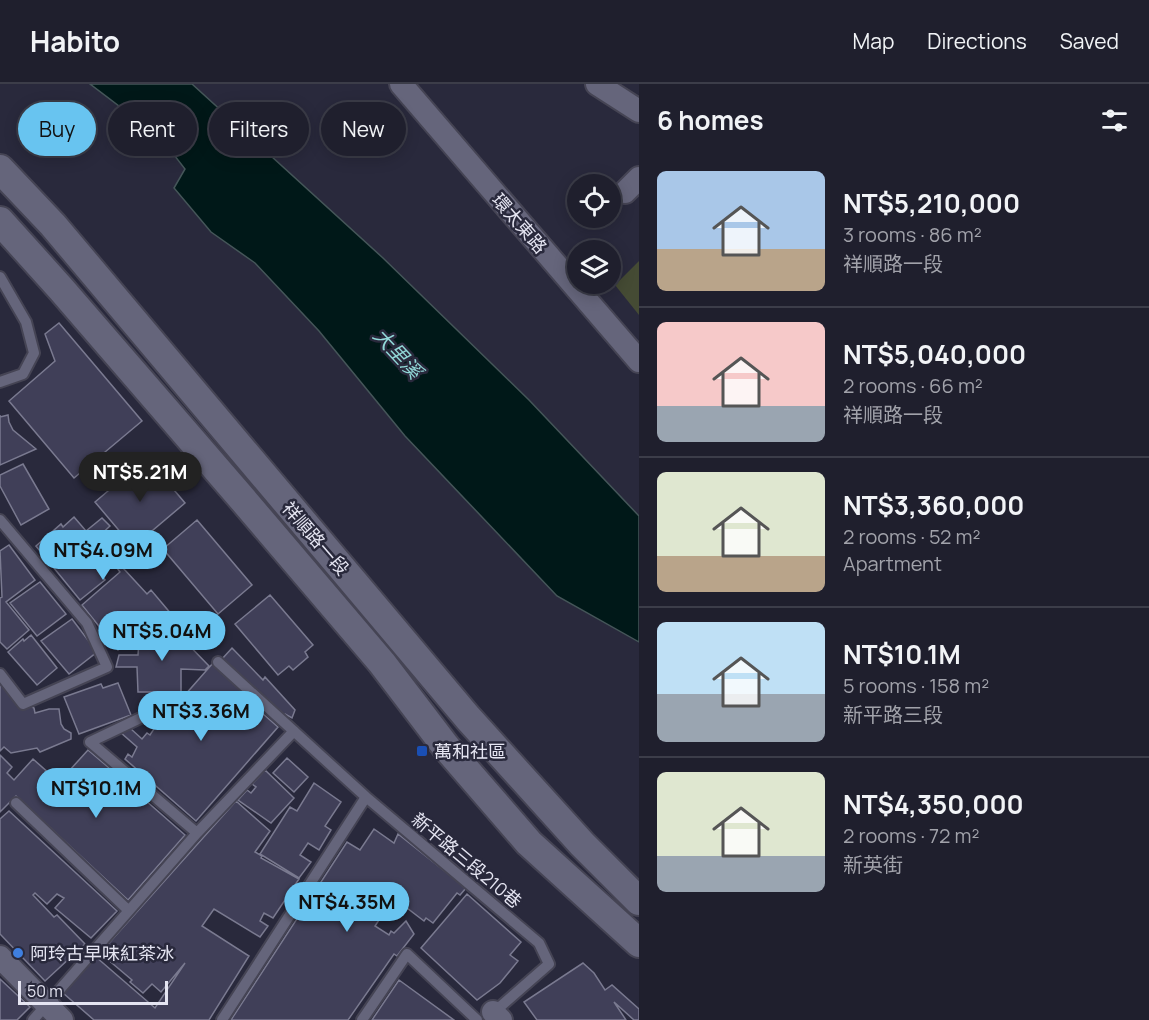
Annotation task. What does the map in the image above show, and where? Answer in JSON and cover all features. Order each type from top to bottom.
[{"type":"street","name":"環太東路","points":[[401,84],[629,333],[639,361]]},
{"type":"street","points":[[597,84],[639,111]]},
{"type":"street","name":"祥順路一段","points":[[0,169],[53,225],[468,718],[582,844],[639,901]]},
{"type":"street","name":"祥順路一段","points":[[0,221],[382,663],[446,747],[529,843],[639,943]]},
{"type":"street","points":[[0,957],[47,1015]]},
{"type":"lane","points":[[0,277],[26,322],[34,353],[23,374],[0,382]]},
{"type":"lane","points":[[0,520],[87,623],[106,667],[22,704],[0,674]]},
{"type":"lane","name":"新平路三段210巷","points":[[218,662],[366,797],[539,943],[549,964],[490,1018]]},
{"type":"lane","points":[[151,713],[90,742],[197,833]]},
{"type":"lane","points":[[47,1015],[128,910],[294,731]]},
{"type":"lane","points":[[222,1020],[366,797]]},
{"type":"lane","points":[[16,803],[128,910]]},
{"type":"lane","points":[[362,1020],[407,954],[490,1018]]},
{"type":"green space","points":[[639,261],[639,315],[621,292],[621,279]]},
{"type":"water","name":"大里溪","points":[[90,84],[192,84],[212,102],[209,102],[209,156],[271,156],[383,258],[529,400],[639,516],[639,642],[557,596],[405,436],[319,331],[255,263],[211,232],[174,188],[185,169],[175,156],[197,156],[197,102],[114,102]]},
{"type":"building","points":[[59,323],[142,421],[74,478],[9,401],[55,361],[45,334]]},
{"type":"building","points":[[8,415],[13,430],[36,449],[0,465],[0,417]]},
{"type":"building","points":[[147,458],[185,503],[133,547],[95,502]]},
{"type":"building","points":[[23,464],[49,509],[21,525],[0,486],[0,475]]},
{"type":"building","points":[[74,517],[86,531],[102,518],[110,526],[96,539],[112,555],[126,543],[139,556],[124,569],[147,594],[151,590],[172,615],[148,633],[144,627],[118,650],[82,605],[120,572],[111,560],[98,571],[105,580],[80,600],[36,546],[61,524],[63,527]]},
{"type":"building","points":[[197,520],[252,585],[218,614],[163,549]]},
{"type":"building","points":[[9,545],[35,580],[6,602],[29,630],[7,649],[0,642],[0,598],[2,597],[0,551]]},
{"type":"building","points":[[40,582],[66,614],[37,636],[10,603]]},
{"type":"building","points":[[270,595],[313,645],[305,652],[308,657],[293,670],[289,666],[278,675],[235,624]]},
{"type":"building","points":[[72,619],[97,652],[69,674],[41,641]]},
{"type":"building","points":[[163,627],[166,631],[177,633],[209,666],[205,670],[181,669],[181,692],[138,692],[137,667],[116,667],[119,655],[138,655],[139,640]]},
{"type":"building","points":[[31,635],[57,668],[37,685],[8,652]]},
{"type":"building","points":[[232,648],[263,680],[265,677],[295,710],[292,718],[285,714],[283,717],[222,659]]},
{"type":"building","points":[[213,663],[256,703],[254,706],[278,727],[196,821],[125,759],[128,754],[132,757],[137,747],[120,732],[130,728],[142,739],[147,733],[150,735],[160,720],[148,710],[184,696]]},
{"type":"building","points":[[0,681],[14,698],[34,708],[35,713],[59,709],[61,724],[71,733],[71,739],[40,752],[37,748],[11,753],[4,747],[0,751]]},
{"type":"building","points":[[118,683],[131,715],[79,734],[64,697],[101,684],[103,688]]},
{"type":"building","points":[[88,750],[121,778],[115,785],[122,792],[128,785],[185,835],[128,900],[16,796],[0,812],[0,755],[12,767],[7,773],[14,780],[33,759],[59,782]]},
{"type":"building","points":[[287,758],[308,777],[294,792],[273,773]]},
{"type":"building","points":[[265,770],[294,798],[271,823],[238,800],[247,790],[251,793],[256,787],[252,784]]},
{"type":"building","points":[[314,783],[341,802],[325,826],[331,830],[319,850],[308,843],[300,855],[311,862],[299,878],[260,854],[290,807],[297,811]]},
{"type":"building","points":[[236,801],[270,831],[255,852],[262,856],[261,858],[299,879],[273,918],[264,913],[260,921],[268,926],[260,937],[214,909],[202,926],[249,956],[209,1020],[94,1020],[63,993],[96,957],[155,1008],[185,963],[161,992],[152,984],[143,993],[130,982],[132,980],[100,953]]},
{"type":"building","points":[[9,811],[117,911],[91,938],[55,908],[64,898],[57,894],[47,904],[35,893],[33,895],[54,917],[57,915],[85,944],[45,981],[0,934],[0,819]]},
{"type":"building","points":[[374,829],[394,843],[398,834],[466,888],[460,895],[457,893],[433,923],[426,918],[424,921],[394,898],[398,893],[390,887],[388,890],[384,884],[372,904],[383,914],[375,926],[389,935],[391,931],[394,933],[406,921],[414,934],[397,956],[394,954],[348,1020],[231,1020],[347,842],[360,850]]},
{"type":"building","points":[[467,894],[521,942],[510,955],[518,961],[500,983],[477,1000],[421,948]]},
{"type":"building","points":[[583,963],[594,973],[605,990],[612,985],[639,1009],[639,1020],[634,1020],[614,1002],[626,1020],[537,1020],[524,1002]]},
{"type":"building","points":[[0,979],[30,1007],[17,1020],[0,1020]]},
{"type":"building","points":[[399,980],[454,1020],[372,1020]]},
{"type":"place","name":"萬和社區","points":[[422,751]]},
{"type":"place","name":"阿玲古早味紅茶冰","points":[[18,953]]}]
